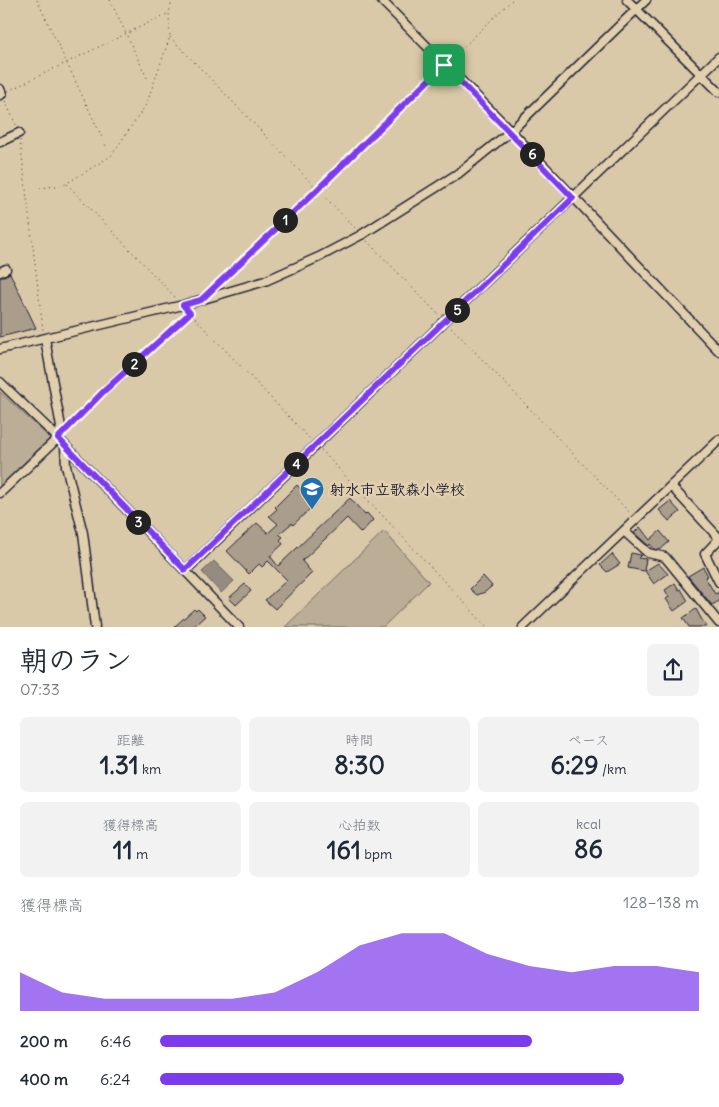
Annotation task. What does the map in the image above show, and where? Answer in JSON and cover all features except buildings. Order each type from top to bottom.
[{"type":"street","points":[[381,0],[511,131],[719,351]]},
{"type":"street","points":[[627,0],[719,92]]},
{"type":"street","points":[[0,349],[183,305],[265,281],[319,257],[361,235],[459,173],[511,131],[646,0]]},
{"type":"street","points":[[185,570],[719,57]]},
{"type":"street","points":[[0,142],[20,133]]},
{"type":"street","points":[[0,493],[58,438],[61,427],[45,339]]},
{"type":"street","points":[[0,382],[58,438],[239,627]]},
{"type":"street","points":[[523,627],[719,440]]},
{"type":"street","points":[[65,446],[66,466],[83,533],[95,627]]},
{"type":"street","points":[[671,486],[719,538],[705,554],[719,582]]},
{"type":"street","points":[[624,531],[648,553],[665,557],[719,623],[714,627]]},
{"type":"path","points":[[37,0],[107,148]]},
{"type":"path","points":[[110,0],[148,80]]},
{"type":"path","points":[[40,188],[67,184],[111,156],[146,105],[170,37],[169,13],[172,0]]},
{"type":"path","points":[[212,289],[317,190],[512,0]]},
{"type":"path","points":[[45,339],[37,288],[20,133],[1,93],[169,13]]},
{"type":"path","points":[[170,37],[636,519]]},
{"type":"path","points":[[67,184],[488,627]]},
{"type":"path","points":[[58,438],[103,392],[190,313]]},
{"type":"shaded area","points":[[0,392],[50,438],[0,486]]},
{"type":"shaded area","points":[[384,531],[429,582],[383,627],[285,627]]},
{"type":"shaded area","points":[[214,561],[234,581],[221,593],[202,572]]},
{"type":"place","name":"射水市立歌森小学校","points":[[312,510]]},
{"type":"route","points":[[444,65],[511,131],[573,198],[185,570],[58,438],[103,392],[190,313],[183,305],[201,300],[317,190],[444,65]]}]
